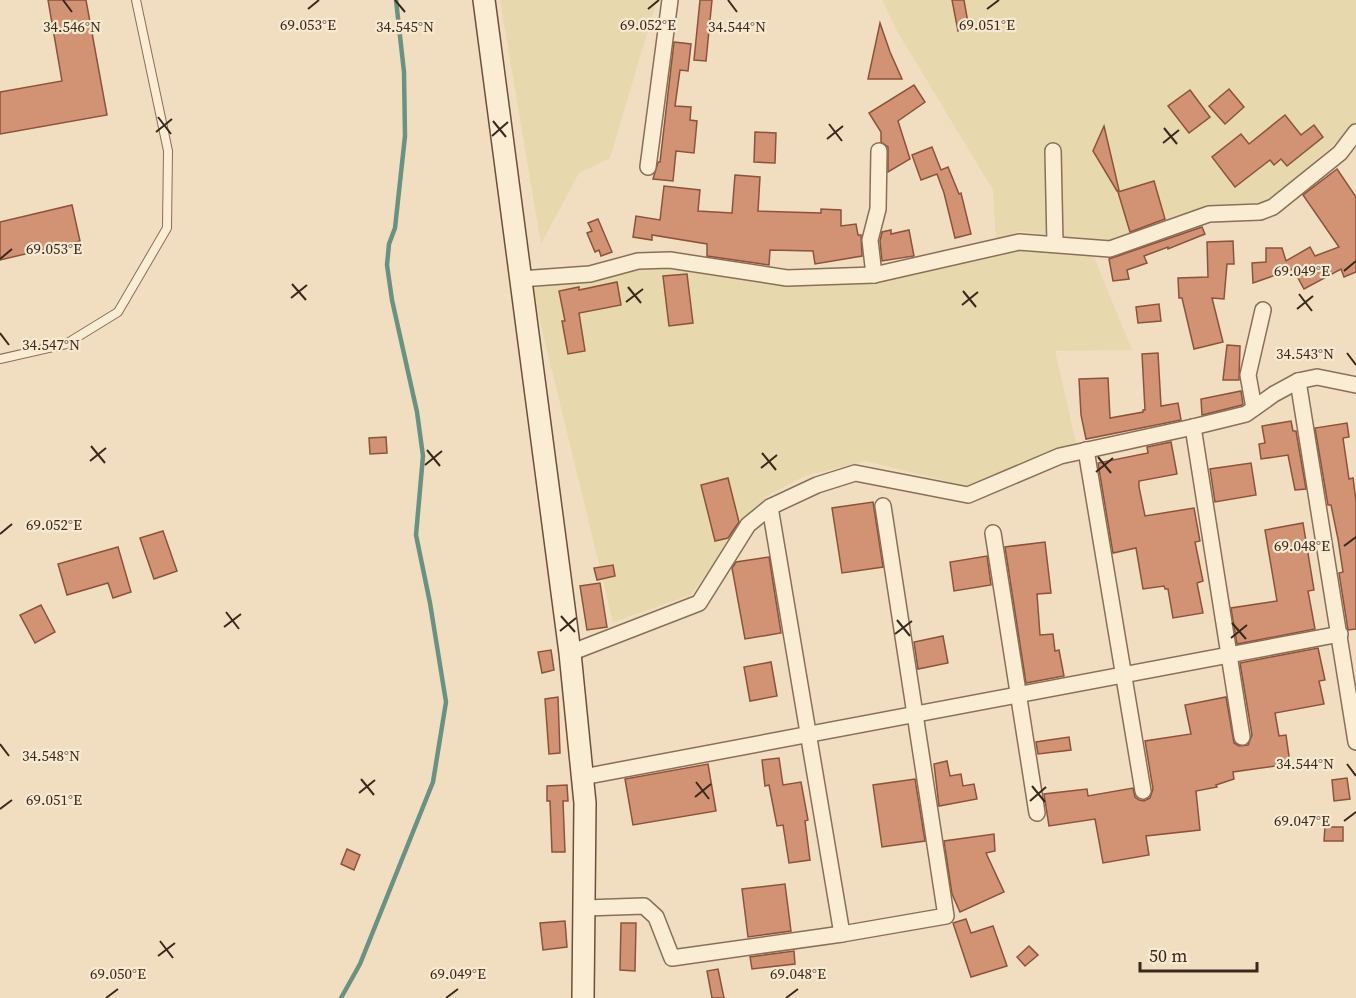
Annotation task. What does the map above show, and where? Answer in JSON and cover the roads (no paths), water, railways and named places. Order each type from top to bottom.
[{"type":"main road","points":[[484,0],[570,653],[583,777],[585,803],[583,998]]},
{"type":"street","points":[[648,166],[670,0]]},
{"type":"street","points":[[520,279],[590,274],[638,261],[670,260],[787,278],[874,275],[1019,242],[1110,249],[1209,213],[1260,212],[1273,207],[1340,153],[1356,132]]},
{"type":"street","points":[[874,275],[870,240],[878,209],[879,151]]},
{"type":"street","points":[[1053,151],[1055,244]]},
{"type":"street","points":[[1254,408],[1248,375],[1263,310]]},
{"type":"street","points":[[570,653],[699,603],[748,525],[770,507],[817,485],[855,473],[968,495],[1060,456],[1246,414],[1274,394],[1298,381],[1317,378],[1356,385]]},
{"type":"street","points":[[1298,381],[1356,742]]},
{"type":"street","points":[[1193,427],[1242,737]]},
{"type":"street","points":[[1086,450],[1143,791]]},
{"type":"street","points":[[585,908],[644,906],[656,917],[672,958],[842,934],[946,916],[883,506]]},
{"type":"street","points":[[770,507],[842,934]]},
{"type":"street","points":[[993,533],[1038,813]]},
{"type":"street","points":[[583,777],[1340,634]]},
{"type":"lane","points":[[0,359],[66,344],[118,312],[167,228],[168,151],[136,0]]},
{"type":"waterway","points":[[341,998],[360,964],[433,782],[446,702],[416,535],[423,456],[417,412],[392,300],[387,265],[389,244],[395,228],[405,136],[404,72],[396,0]]}]
